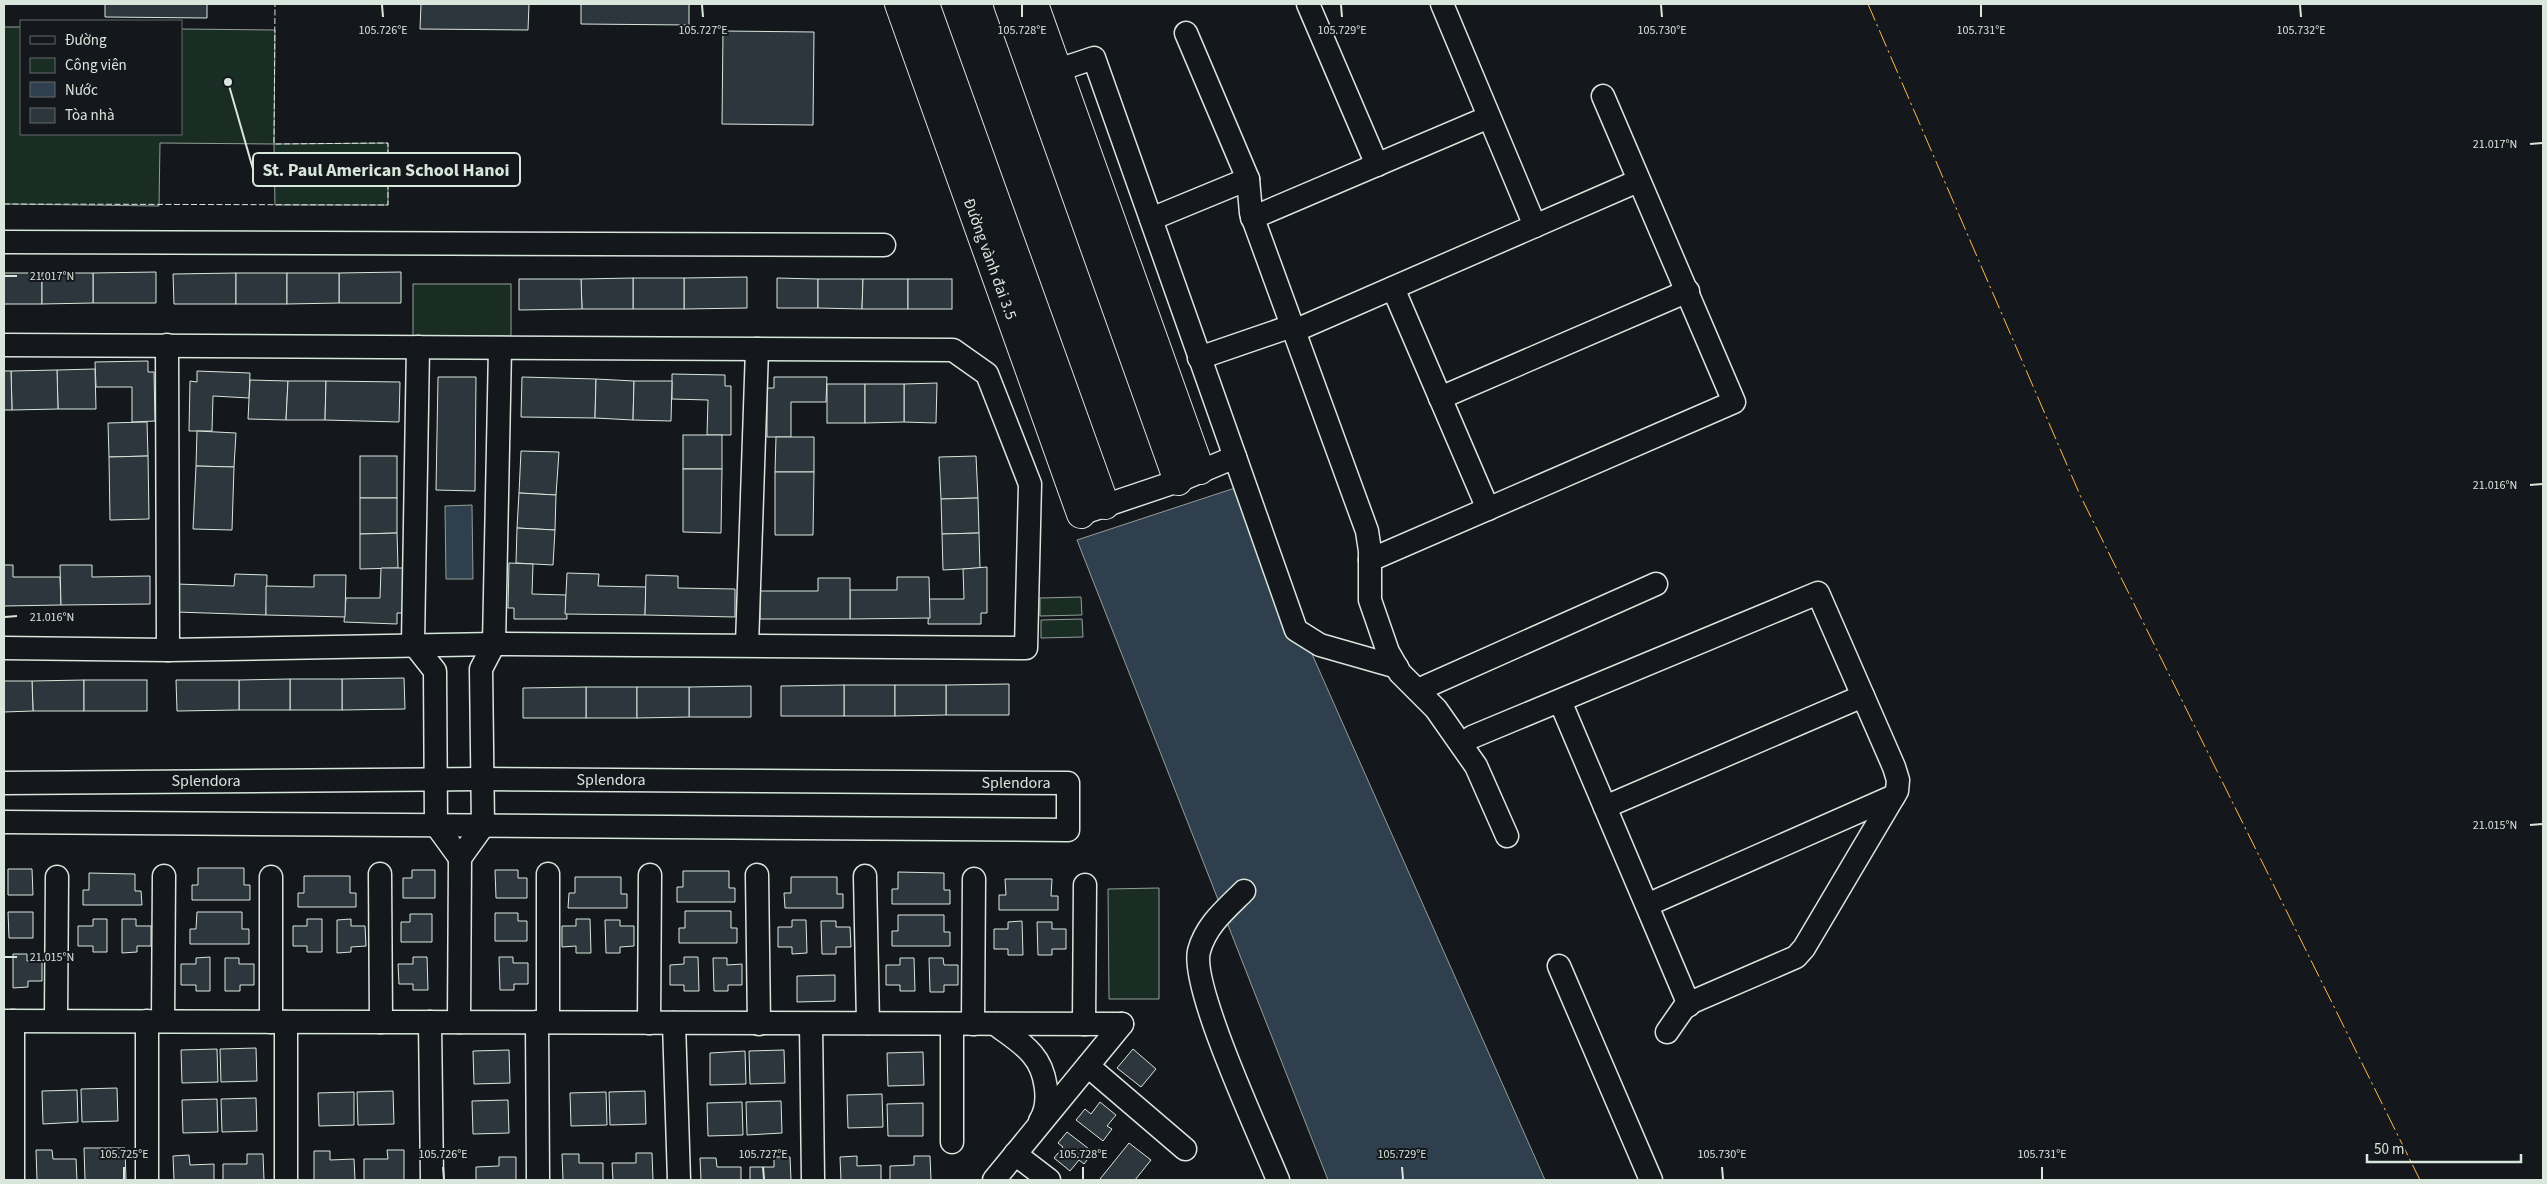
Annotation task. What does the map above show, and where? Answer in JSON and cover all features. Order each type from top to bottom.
[{"type":"main road","name":"Đường vành đai 3.5","points":[[899,4],[1093,510]]},
{"type":"main road","name":"Đường vành đai 3.5","points":[[925,4],[1093,510]]},
{"type":"main road","points":[[1008,4],[1189,475]]},
{"type":"main road","points":[[1034,4],[1058,70],[1189,475]]},
{"type":"street","points":[[1308,4],[1377,165]]},
{"type":"street","points":[[1442,4],[1535,226]]},
{"type":"street","points":[[1186,33],[1248,179],[1252,218],[1367,531],[1370,560],[1370,600],[1379,629],[1397,667],[1436,709],[1476,766],[1507,836]]},
{"type":"street","points":[[1058,70],[1094,58],[1296,630],[1320,645],[1397,667]]},
{"type":"street","points":[[1370,560],[1734,402],[1603,96]]},
{"type":"street","points":[[1252,218],[1489,117]]},
{"type":"street","points":[[1151,219],[1248,179]]},
{"type":"street","points":[[1199,358],[1293,328],[1393,288],[1638,181]]},
{"type":"street","points":[[4,242],[884,245]]},
{"type":"street","points":[[1393,288],[1488,509]]},
{"type":"street","points":[[1440,398],[1688,291]]},
{"type":"street","points":[[4,345],[952,350],[987,374],[1030,484],[1026,648],[494,644],[168,650],[4,648]]},
{"type":"street","points":[[167,345],[168,650]]},
{"type":"street","points":[[418,347],[414,645],[435,671],[436,825],[460,858]]},
{"type":"street","points":[[459,1022],[460,858],[483,826],[481,668],[494,644],[500,348]]},
{"type":"street","points":[[747,645],[758,349]]},
{"type":"street","points":[[1093,510],[1235,458]]},
{"type":"street","points":[[1418,690],[1656,584]]},
{"type":"street","points":[[1472,738],[1818,593],[1894,767],[1898,787],[1804,948],[1796,957],[1689,1005],[1683,1009],[1667,1032]]},
{"type":"street","points":[[1605,808],[1863,696]]},
{"type":"street","points":[[1560,701],[1689,1005]]},
{"type":"street","name":"Splendora","points":[[4,783],[482,779],[1068,783],[1068,830],[4,822]]},
{"type":"street","points":[[1647,905],[1894,796]]},
{"type":"street","points":[[380,874],[381,1022]]},
{"type":"street","points":[[538,1180],[548,874]]},
{"type":"street","points":[[649,1023],[650,875]]},
{"type":"street","points":[[757,875],[759,1024]]},
{"type":"street","points":[[147,1180],[164,876]]},
{"type":"street","points":[[865,876],[868,1024]]},
{"type":"street","points":[[56,1020],[57,877]]},
{"type":"street","points":[[271,877],[286,1180]]},
{"type":"street","points":[[952,1142],[974,879]]},
{"type":"street","points":[[1084,1024],[1085,885]]},
{"type":"street","points":[[1244,891],[1211,924],[1199,953],[1198,970],[1206,1003],[1278,1180]]},
{"type":"street","points":[[1559,966],[1651,1180]]},
{"type":"street","points":[[13,1180],[9,1021],[1122,1024],[994,1180]]},
{"type":"street","points":[[430,1022],[432,1180]]},
{"type":"street","points":[[674,1023],[679,1180]]},
{"type":"street","points":[[811,1024],[813,1180]]},
{"type":"street","points":[[995,1024],[1033,1054],[1043,1074],[1046,1096],[1042,1117],[1030,1136]]},
{"type":"street","points":[[1088,1066],[1185,1150]]},
{"type":"street","points":[[1016,1154],[1049,1180]]},
{"type":"green space","points":[[4,27],[20,27],[20,135],[182,135],[182,29],[275,30],[274,144],[160,143],[159,206],[4,204]]},
{"type":"green space","points":[[388,143],[388,205],[275,205],[274,144]]},
{"type":"green space","points":[[413,284],[511,284],[511,336],[413,336]]},
{"type":"green space","points":[[1081,597],[1082,615],[1040,616],[1040,598]]},
{"type":"green space","points":[[1082,619],[1083,637],[1041,638],[1041,620]]},
{"type":"green space","points":[[1159,888],[1159,999],[1109,999],[1108,889]]},
{"type":"water","points":[[1238,487],[1545,1180],[1328,1180],[1077,540]]},
{"type":"water","points":[[472,505],[473,579],[446,579],[445,506]]},
{"type":"building","points":[[105,4],[207,4],[207,18],[105,17]]},
{"type":"building","points":[[421,4],[529,4],[528,30],[420,29]]},
{"type":"building","points":[[581,4],[689,4],[689,25],[581,24]]},
{"type":"building","points":[[723,31],[814,32],[813,125],[722,124]]},
{"type":"building","points":[[156,272],[156,303],[93,303],[93,273]]},
{"type":"building","points":[[401,272],[401,303],[339,303],[339,273]]},
{"type":"building","points":[[4,273],[42,273],[42,304],[4,304]]},
{"type":"building","points":[[42,273],[93,273],[93,303],[42,304]]},
{"type":"building","points":[[236,273],[236,304],[174,304],[173,274]]},
{"type":"building","points":[[236,273],[287,273],[287,304],[236,304]]},
{"type":"building","points":[[287,273],[339,273],[339,303],[287,304]]},
{"type":"building","points":[[747,277],[747,308],[684,309],[684,278]]},
{"type":"building","points":[[633,278],[684,278],[684,309],[633,309]]},
{"type":"building","points":[[633,278],[633,309],[582,309],[581,279]]},
{"type":"building","points":[[777,278],[818,279],[818,308],[777,308]]},
{"type":"building","points":[[519,279],[581,279],[582,309],[519,310]]},
{"type":"building","points":[[818,279],[863,279],[862,309],[818,308]]},
{"type":"building","points":[[863,279],[908,279],[908,309],[862,309]]},
{"type":"building","points":[[908,279],[952,279],[952,309],[908,309]]},
{"type":"building","points":[[148,361],[148,372],[154,372],[155,421],[132,422],[132,387],[96,387],[95,362]]},
{"type":"building","points":[[95,369],[96,409],[58,409],[57,370]]},
{"type":"building","points":[[57,370],[58,409],[12,410],[11,371]]},
{"type":"building","points":[[4,371],[11,371],[12,410],[4,410]]},
{"type":"building","points":[[197,371],[250,373],[249,398],[213,396],[212,431],[189,431],[190,381],[197,382]]},
{"type":"building","points":[[672,374],[725,375],[725,386],[731,386],[731,435],[707,435],[708,400],[672,399]]},
{"type":"building","points":[[438,377],[476,377],[475,491],[436,490]]},
{"type":"building","points":[[522,377],[596,379],[595,418],[521,417]]},
{"type":"building","points":[[774,377],[827,377],[826,402],[791,402],[791,437],[767,437],[767,388],[774,388]]},
{"type":"building","points":[[596,379],[634,381],[633,420],[595,418]]},
{"type":"building","points":[[250,380],[288,381],[286,420],[248,419]]},
{"type":"building","points":[[288,381],[326,381],[325,420],[286,420]]},
{"type":"building","points":[[326,381],[400,382],[399,422],[325,420]]},
{"type":"building","points":[[634,381],[672,381],[671,421],[633,420]]},
{"type":"building","points":[[937,383],[936,423],[904,422],[904,384]]},
{"type":"building","points":[[827,384],[865,384],[865,423],[827,423]]},
{"type":"building","points":[[865,384],[904,384],[904,422],[865,423]]},
{"type":"building","points":[[147,422],[148,456],[109,457],[108,423]]},
{"type":"building","points":[[197,431],[236,433],[234,467],[196,466]]},
{"type":"building","points":[[683,435],[722,435],[722,469],[683,469]]},
{"type":"building","points":[[776,437],[814,437],[814,472],[775,472]]},
{"type":"building","points":[[521,451],[559,452],[556,495],[519,493]]},
{"type":"building","points":[[148,456],[149,519],[110,520],[109,457]]},
{"type":"building","points":[[360,456],[397,456],[397,498],[360,498]]},
{"type":"building","points":[[976,456],[978,498],[941,499],[939,457]]},
{"type":"building","points":[[196,466],[234,467],[232,530],[193,529]]},
{"type":"building","points":[[683,469],[722,469],[721,533],[683,532]]},
{"type":"building","points":[[775,472],[814,472],[813,535],[775,535]]},
{"type":"building","points":[[519,493],[556,495],[555,530],[517,528]]},
{"type":"building","points":[[360,498],[397,498],[397,533],[360,534]]},
{"type":"building","points":[[978,498],[979,533],[942,534],[941,499]]},
{"type":"building","points":[[517,528],[555,530],[553,565],[516,563]]},
{"type":"building","points":[[397,533],[398,568],[360,569],[360,534]]},
{"type":"building","points":[[979,533],[980,568],[943,570],[942,534]]},
{"type":"building","points":[[509,563],[533,564],[532,594],[566,595],[567,619],[514,619],[514,608],[508,608]]},
{"type":"building","points":[[4,565],[13,565],[13,577],[60,577],[61,605],[4,606]]},
{"type":"building","points":[[60,565],[92,565],[92,577],[150,576],[150,604],[61,605]]},
{"type":"building","points":[[987,567],[987,613],[981,613],[981,624],[928,624],[929,599],[964,599],[963,569]]},
{"type":"building","points":[[381,568],[404,568],[403,613],[397,613],[397,624],[344,622],[346,598],[380,598]]},
{"type":"building","points":[[567,573],[599,574],[598,586],[646,587],[645,615],[565,614]]},
{"type":"building","points":[[235,574],[267,575],[266,615],[176,612],[177,584],[234,586]]},
{"type":"building","points":[[314,575],[346,575],[345,617],[266,615],[266,586],[314,587]]},
{"type":"building","points":[[646,575],[678,576],[678,588],[735,589],[735,617],[645,615]]},
{"type":"building","points":[[897,577],[929,577],[930,618],[850,619],[850,590],[897,590]]},
{"type":"building","points":[[818,578],[850,578],[850,619],[760,619],[760,591],[818,591]]},
{"type":"building","points":[[404,678],[405,709],[342,710],[342,679]]},
{"type":"building","points":[[290,679],[342,679],[342,710],[290,710]]},
{"type":"building","points":[[290,679],[290,710],[239,710],[239,680]]},
{"type":"building","points":[[84,680],[84,711],[33,711],[32,681]]},
{"type":"building","points":[[84,680],[147,680],[147,711],[84,711]]},
{"type":"building","points":[[176,680],[239,680],[239,710],[177,711]]},
{"type":"building","points":[[4,681],[32,681],[33,711],[4,712]]},
{"type":"building","points":[[1009,684],[1009,715],[946,715],[946,685]]},
{"type":"building","points":[[844,685],[895,685],[895,716],[844,716]]},
{"type":"building","points":[[844,685],[844,716],[781,716],[781,686]]},
{"type":"building","points":[[895,685],[946,685],[946,715],[895,716]]},
{"type":"building","points":[[751,686],[751,717],[689,717],[689,687]]},
{"type":"building","points":[[586,687],[637,687],[637,718],[586,718]]},
{"type":"building","points":[[586,687],[586,718],[523,718],[523,688]]},
{"type":"building","points":[[637,687],[689,687],[689,717],[637,718]]},
{"type":"building","points":[[198,868],[244,868],[244,885],[250,885],[250,900],[192,900],[192,885],[198,885]]},
{"type":"building","points":[[8,869],[32,869],[33,895],[8,895]]},
{"type":"building","points":[[412,870],[435,870],[435,898],[403,898],[403,878],[412,878]]},
{"type":"building","points":[[495,870],[518,870],[518,878],[527,878],[527,898],[496,898]]},
{"type":"building","points":[[683,871],[729,871],[729,888],[735,888],[735,902],[677,902],[677,887],[683,887]]},
{"type":"building","points":[[898,872],[944,873],[944,890],[950,890],[950,904],[892,904],[892,889],[898,889]]},
{"type":"building","points":[[89,873],[135,874],[135,891],[141,891],[142,905],[83,905],[83,890],[89,890]]},
{"type":"building","points":[[304,876],[350,876],[350,893],[356,893],[356,907],[298,907],[298,893],[304,893]]},
{"type":"building","points":[[575,877],[621,877],[621,894],[627,894],[627,908],[568,908],[569,893],[575,893]]},
{"type":"building","points":[[791,877],[837,877],[837,894],[843,894],[843,908],[785,908],[784,893],[791,893]]},
{"type":"building","points":[[1005,879],[1052,879],[1051,896],[1058,896],[1058,910],[999,910],[999,895],[1006,895]]},
{"type":"building","points":[[685,911],[731,911],[731,928],[737,928],[737,943],[679,943],[679,928],[685,928]]},
{"type":"building","points":[[8,912],[33,912],[33,938],[9,938]]},
{"type":"building","points":[[197,912],[242,912],[242,929],[249,929],[249,944],[190,944],[190,929],[196,929]]},
{"type":"building","points":[[495,913],[518,913],[518,921],[527,921],[527,941],[495,941]]},
{"type":"building","points":[[410,914],[432,914],[432,942],[401,942],[401,922],[410,922]]},
{"type":"building","points":[[898,915],[944,915],[944,932],[950,932],[950,946],[892,946],[892,931],[898,931]]},
{"type":"building","points":[[93,919],[107,919],[107,952],[93,952],[93,946],[78,946],[78,926],[93,926]]},
{"type":"building","points":[[122,919],[136,919],[136,926],[151,926],[151,946],[137,946],[137,952],[122,953]]},
{"type":"building","points":[[307,919],[322,919],[322,952],[307,952],[307,946],[293,946],[293,926],[307,926]]},
{"type":"building","points":[[351,919],[351,926],[365,926],[366,946],[351,947],[351,952],[337,953],[337,920]]},
{"type":"building","points":[[576,919],[590,919],[591,953],[576,953],[576,946],[562,947],[562,926],[576,926]]},
{"type":"building","points":[[605,920],[620,920],[620,926],[634,926],[634,946],[620,947],[620,953],[606,953]]},
{"type":"building","points":[[792,920],[806,920],[807,953],[792,954],[792,947],[778,947],[778,927],[792,927]]},
{"type":"building","points":[[821,921],[836,921],[836,927],[850,927],[851,947],[836,947],[836,954],[822,954]]},
{"type":"building","points":[[1022,921],[1023,955],[1008,955],[1008,949],[994,949],[994,929],[1008,929],[1008,922]]},
{"type":"building","points":[[1037,922],[1052,922],[1052,929],[1066,929],[1066,949],[1052,949],[1052,955],[1038,955]]},
{"type":"building","points":[[13,954],[27,954],[27,961],[42,961],[42,981],[28,981],[28,987],[13,988]]},
{"type":"building","points":[[210,957],[210,991],[196,991],[196,985],[181,985],[181,964],[196,964],[196,958]]},
{"type":"building","points":[[413,957],[427,957],[428,990],[413,990],[413,984],[399,984],[398,964],[413,964]]},
{"type":"building","points":[[499,957],[513,957],[513,963],[528,963],[528,984],[514,984],[514,990],[500,990]]},
{"type":"building","points":[[684,957],[698,957],[699,991],[684,991],[684,985],[670,985],[670,965],[684,964]]},
{"type":"building","points":[[225,958],[239,958],[239,964],[254,964],[254,985],[240,985],[240,991],[225,991]]},
{"type":"building","points":[[713,958],[727,958],[727,965],[742,964],[742,985],[728,985],[728,991],[714,991]]},
{"type":"building","points":[[900,958],[914,958],[915,991],[900,991],[900,985],[886,985],[886,965],[900,965]]},
{"type":"building","points":[[929,958],[943,958],[944,965],[958,965],[958,985],[944,985],[944,992],[930,992]]},
{"type":"building","points":[[835,975],[835,1001],[797,1002],[797,976]]},
{"type":"building","points":[[256,1048],[257,1081],[221,1082],[220,1049]]},
{"type":"building","points":[[217,1049],[218,1082],[182,1083],[181,1050]]},
{"type":"building","points":[[1133,1049],[1156,1069],[1141,1087],[1117,1068]]},
{"type":"building","points":[[509,1050],[510,1083],[474,1084],[473,1051]]},
{"type":"building","points":[[784,1050],[785,1083],[750,1084],[749,1051]]},
{"type":"building","points":[[745,1051],[746,1084],[710,1085],[710,1053]]},
{"type":"building","points":[[923,1052],[924,1085],[888,1086],[887,1053]]},
{"type":"building","points":[[117,1088],[118,1121],[82,1122],[81,1089]]},
{"type":"building","points":[[77,1090],[78,1122],[43,1124],[42,1091]]},
{"type":"building","points":[[393,1091],[394,1124],[358,1125],[357,1092]]},
{"type":"building","points":[[645,1091],[646,1124],[610,1125],[609,1092]]},
{"type":"building","points":[[354,1092],[354,1125],[319,1126],[318,1093]]},
{"type":"building","points":[[606,1092],[607,1125],[571,1126],[570,1093]]},
{"type":"building","points":[[882,1094],[883,1127],[848,1128],[847,1095]]},
{"type":"building","points":[[256,1098],[257,1131],[222,1132],[221,1099]]},
{"type":"building","points":[[217,1099],[218,1132],[183,1133],[182,1100]]},
{"type":"building","points":[[508,1100],[509,1133],[473,1134],[472,1101]]},
{"type":"building","points":[[781,1101],[782,1133],[747,1135],[746,1102]]},
{"type":"building","points":[[742,1102],[743,1135],[708,1136],[707,1103]]},
{"type":"building","points":[[1100,1102],[1116,1115],[1107,1126],[1112,1129],[1103,1141],[1076,1120],[1085,1109],[1091,1114]]},
{"type":"building","points":[[923,1103],[923,1136],[888,1136],[887,1104]]},
{"type":"building","points":[[1067,1132],[1093,1152],[1084,1164],[1079,1160],[1070,1171],[1054,1158],[1063,1147],[1058,1143]]},
{"type":"building","points":[[1129,1143],[1151,1160],[1135,1180],[1100,1179]]},
{"type":"building","points":[[84,1148],[125,1148],[126,1180],[85,1180]]},
{"type":"building","points":[[36,1150],[52,1150],[53,1159],[76,1159],[77,1180],[37,1180]]},
{"type":"building","points":[[387,1150],[404,1150],[404,1180],[364,1180],[364,1159],[388,1159]]},
{"type":"building","points":[[314,1151],[330,1151],[330,1160],[354,1159],[355,1180],[314,1180]]},
{"type":"building","points":[[636,1153],[652,1153],[653,1180],[613,1180],[612,1163],[636,1163]]},
{"type":"building","points":[[247,1154],[263,1154],[264,1180],[223,1180],[223,1164],[247,1164]]},
{"type":"building","points":[[562,1154],[579,1154],[579,1163],[603,1163],[603,1180],[563,1180]]},
{"type":"building","points":[[189,1155],[190,1165],[214,1164],[214,1180],[174,1180],[173,1156]]},
{"type":"building","points":[[857,1156],[857,1166],[881,1165],[881,1180],[841,1180],[840,1157]]},
{"type":"building","points":[[914,1156],[930,1156],[931,1180],[890,1180],[890,1166],[914,1165]]},
{"type":"building","points":[[499,1157],[516,1157],[516,1180],[476,1180],[476,1167],[499,1166]]},
{"type":"building","points":[[774,1157],[790,1157],[791,1180],[750,1180],[750,1167],[774,1167]]},
{"type":"building","points":[[700,1158],[716,1158],[717,1167],[741,1167],[741,1180],[701,1180]]},
{"type":"fence","points":[[4,204],[388,205],[388,143],[274,144],[275,4]]},
{"type":"power","points":[[1868,4],[2080,495],[2420,1180]]},
{"type":"place","name":"St. Paul American School Hanoi","points":[[228,82]]}]
